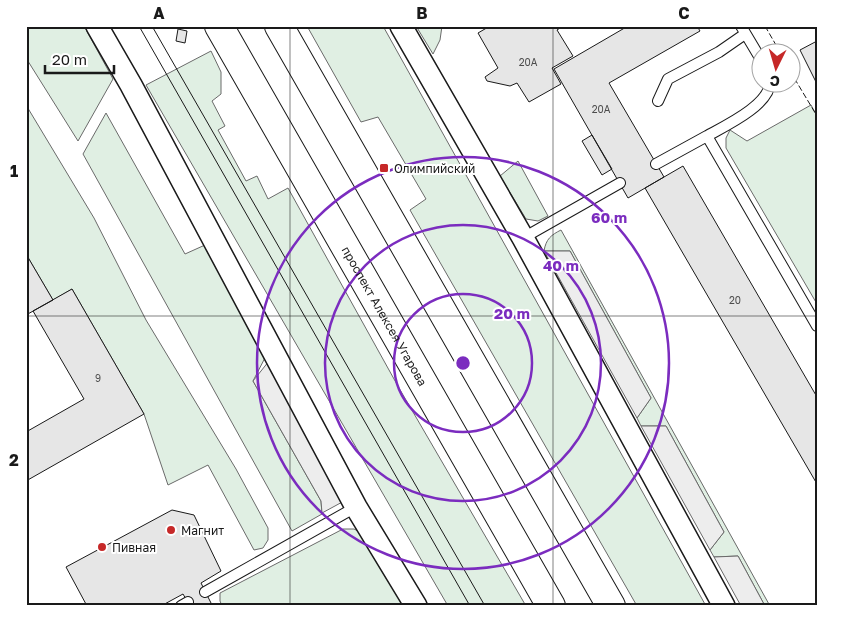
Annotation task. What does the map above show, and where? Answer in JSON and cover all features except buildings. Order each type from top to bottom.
[{"type":"main road","name":"проспект Алексея Угарова","points":[[219,26],[551,606]]},
{"type":"main road","points":[[279,26],[611,606]]},
{"type":"street","points":[[97,26],[131,85],[356,507],[416,606]]},
{"type":"street","points":[[401,26],[522,238],[724,606]]},
{"type":"lane","points":[[658,101],[668,79],[719,52],[743,30],[750,42]]},
{"type":"lane","points":[[656,164],[759,104],[767,92]]},
{"type":"lane","points":[[707,136],[817,326]]},
{"type":"lane","points":[[522,238],[620,183]]},
{"type":"lane","points":[[205,592],[356,507]]},
{"type":"green space","points":[[26,26],[84,26],[113,79],[78,141],[26,58]]},
{"type":"green space","points":[[307,26],[383,26],[706,606],[637,606],[410,210],[426,199],[378,117],[361,122]]},
{"type":"green space","points":[[416,26],[442,26],[440,40],[433,54]]},
{"type":"green space","points":[[211,51],[221,72],[221,94],[212,101],[225,126],[218,130],[246,181],[257,176],[268,199],[288,188],[399,388],[526,606],[448,606],[146,85]]},
{"type":"green space","points":[[26,105],[94,218],[146,320],[236,469],[268,528],[268,540],[263,548],[254,550],[208,465],[168,485],[144,414],[72,289],[53,300],[26,254]]},
{"type":"green space","points":[[811,105],[817,116],[817,304],[726,148],[726,138],[730,130],[747,141]]},
{"type":"green space","points":[[106,113],[185,254],[205,245],[268,352],[253,381],[321,501],[322,514],[292,531],[83,154]]},
{"type":"green space","points":[[518,161],[548,216],[538,221],[526,219],[500,176]]},
{"type":"green space","points":[[561,230],[770,606],[765,606],[738,556],[714,557],[710,550],[724,532],[666,426],[641,426],[637,418],[651,398],[570,251],[544,251],[546,243],[550,238]]},
{"type":"green space","points":[[343,529],[354,529],[366,535],[406,606],[222,606],[220,593]]},
{"type":"shaded area","points":[[544,251],[570,251],[651,398],[637,418]]},
{"type":"shaded area","points":[[269,361],[346,500],[322,513],[321,501],[253,381]]},
{"type":"shaded area","points":[[641,426],[666,426],[724,532],[710,550]]},
{"type":"shaded area","points":[[738,556],[765,606],[741,606],[714,557]]},
{"type":"tram line","points":[[139,26],[470,606]]},
{"type":"tram line","points":[[152,26],[485,606]]},
{"type":"fence","points":[[765,26],[774,42]]},
{"type":"fence","points":[[800,88],[817,116]]},
{"type":"place","name":"Олимпийский","points":[[384,168]]},
{"type":"place","name":"Магнит","points":[[171,530]]},
{"type":"place","name":"Пивная","points":[[102,547]]}]
